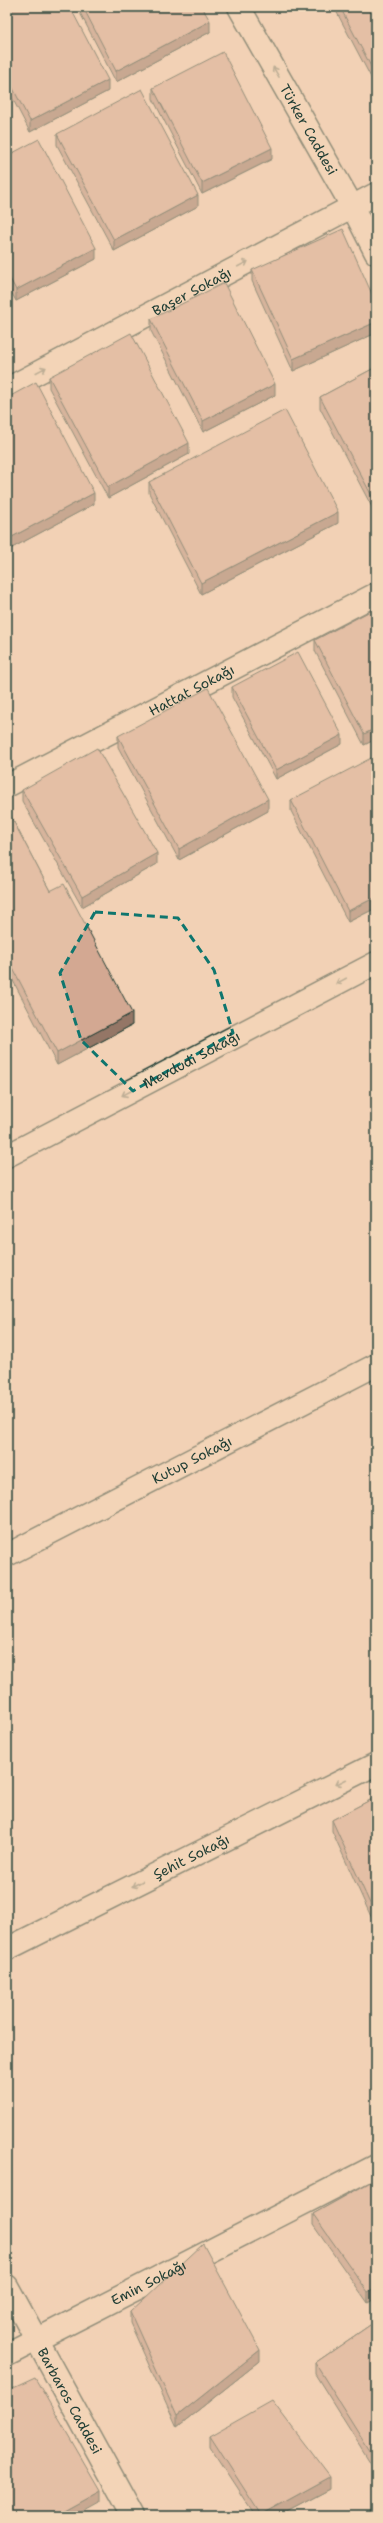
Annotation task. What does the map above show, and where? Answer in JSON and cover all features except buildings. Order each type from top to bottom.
[{"type":"street","name":"Türker Caddesi","points":[[239,7],[352,206],[376,253]]},
{"type":"street","name":"Başer Sokağı","points":[[7,389],[376,194]]},
{"type":"street","name":"Hattat Sokağı","points":[[7,786],[376,594]]},
{"type":"street","name":"Mevdudi Sokağı","points":[[7,1156],[376,963]]},
{"type":"street","name":"Kutup Sokağı","points":[[7,1555],[376,1365]]},
{"type":"street","name":"Şehit Sokağı","points":[[7,1949],[376,1764]]},
{"type":"street","name":"Emin Sokağı","points":[[7,2355],[376,2166]]},
{"type":"street","name":"Barbaros Caddesi","points":[[7,2286],[133,2516]]},
{"type":"highlighted area","points":[[95,912],[178,918],[214,970],[233,1033],[133,1091],[81,1040],[60,973]]}]
